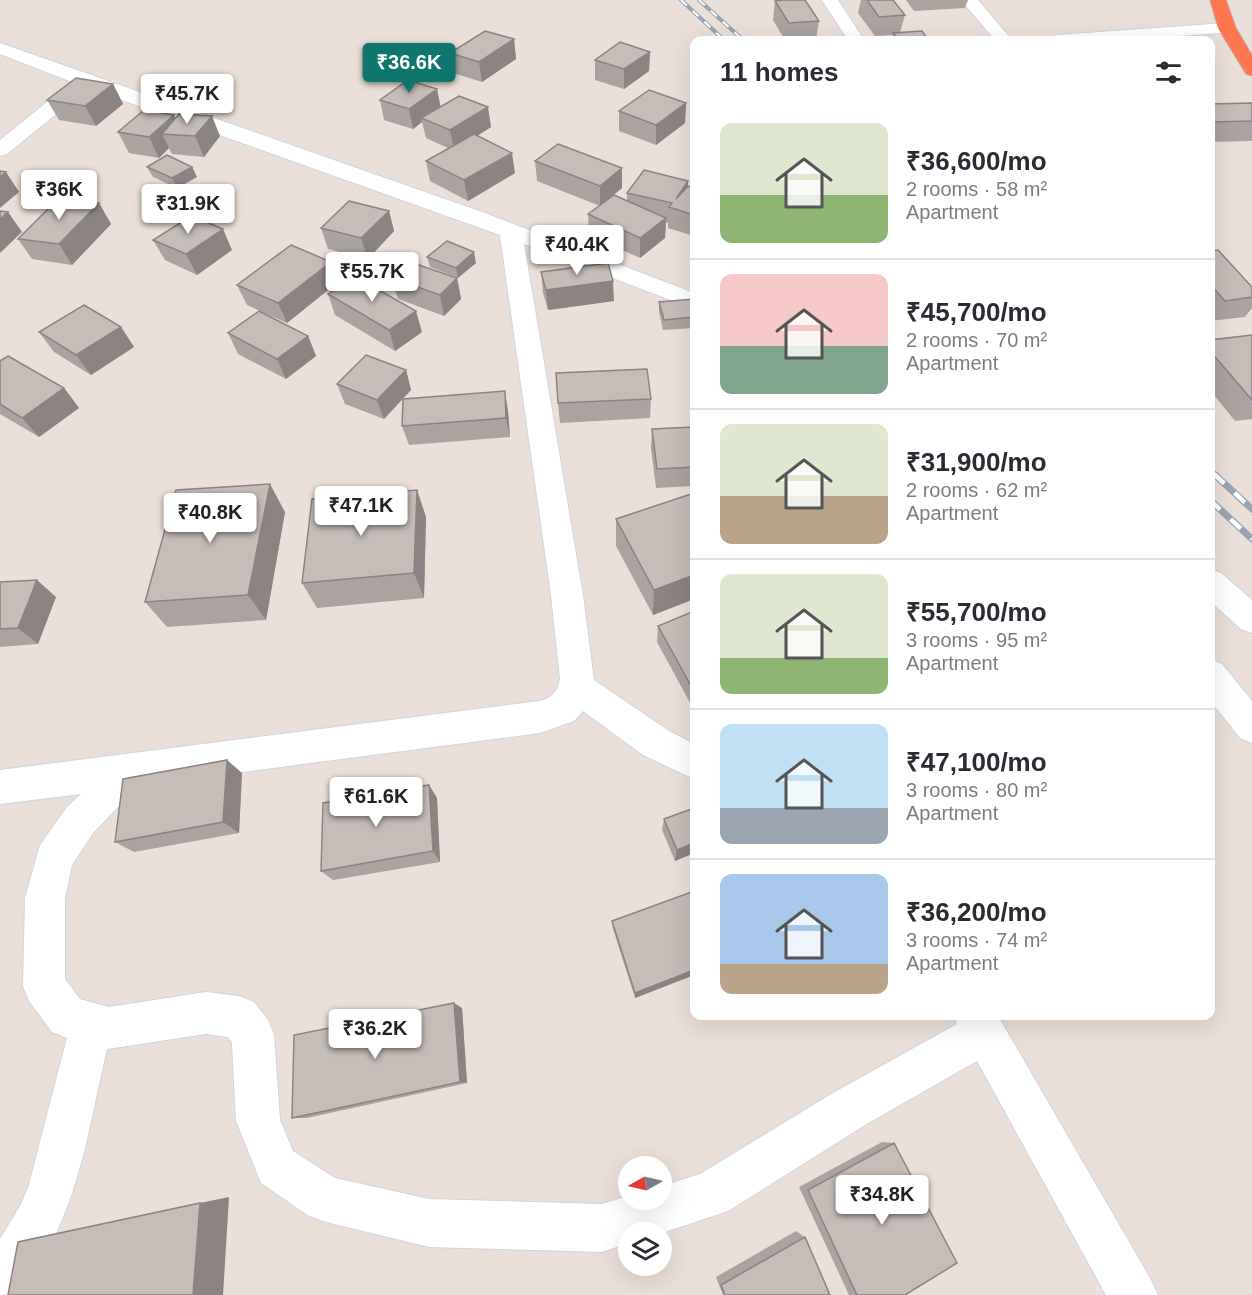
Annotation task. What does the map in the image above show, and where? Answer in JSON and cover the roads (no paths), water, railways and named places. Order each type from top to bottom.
[{"type":"highway","points":[[1218,0],[1227,28],[1252,70]]},
{"type":"street","points":[[830,0],[853,36]]},
{"type":"street","points":[[969,0],[1000,36]]},
{"type":"street","points":[[1114,36],[1227,28]]},
{"type":"street","points":[[0,48],[85,81],[511,231],[690,299]]},
{"type":"street","points":[[0,150],[85,81]]},
{"type":"street","points":[[0,787],[540,717],[562,710],[573,697],[577,679],[567,595],[511,231]]},
{"type":"street","points":[[1215,587],[1252,620]]},
{"type":"street","points":[[1215,680],[1252,727]]},
{"type":"street","points":[[575,686],[656,743],[690,760]]},
{"type":"street","points":[[142,769],[105,795],[80,820],[54,858],[45,898],[44,986],[67,1017],[109,1028],[206,1013],[239,1017],[253,1035],[258,1121],[277,1167],[326,1199],[429,1223],[602,1228],[711,1194],[849,1109],[979,1024],[1133,1295]]},
{"type":"street","points":[[0,1276],[17,1260],[32,1236],[52,1191],[92,1023]]},
{"type":"railway","points":[[681,0],[720,36]]},
{"type":"railway","points":[[699,0],[739,36]]},
{"type":"railway","points":[[1215,475],[1252,509]]},
{"type":"railway","points":[[1215,505],[1252,539]]}]
